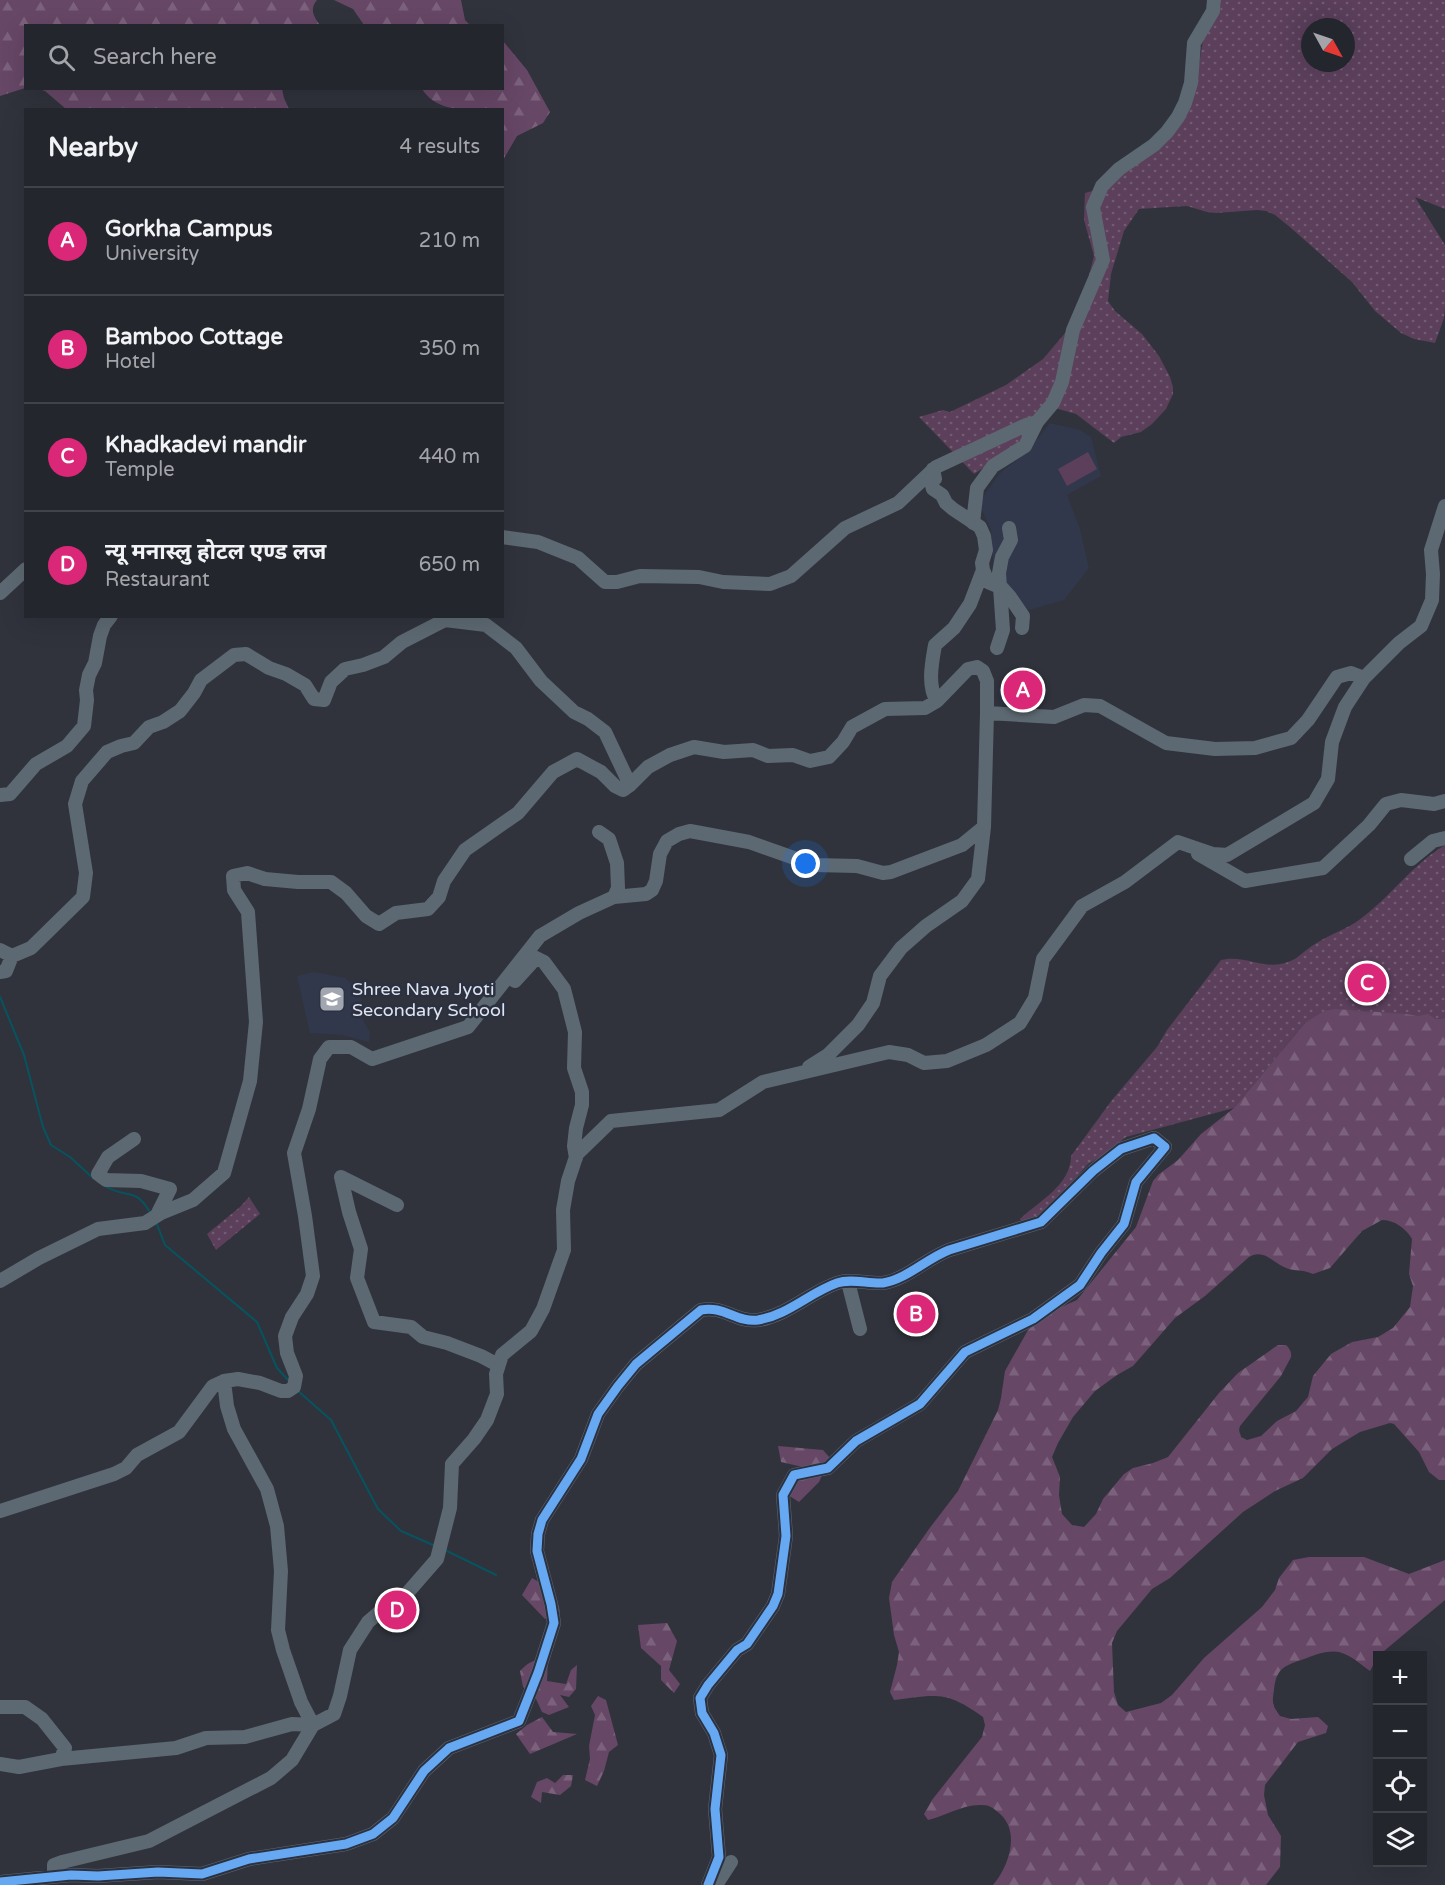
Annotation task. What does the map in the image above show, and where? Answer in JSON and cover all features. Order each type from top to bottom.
[{"type":"street","points":[[973,523],[977,488],[993,466],[1025,446],[1037,422],[1053,403],[1062,382],[1073,330],[1103,260],[1093,207],[1101,186],[1119,169],[1154,145],[1178,117],[1191,83],[1194,43],[1213,11],[1214,0]]},
{"type":"street","points":[[504,537],[538,542],[578,558],[605,582],[617,582],[640,576],[699,577],[723,582],[770,584],[791,576],[845,528],[898,503],[933,470],[1026,425],[1037,422]]},
{"type":"street","points":[[933,470],[935,479],[931,482],[933,489],[942,495],[953,509],[981,526],[986,550],[982,563],[983,570],[988,582],[1010,597],[1023,616],[1022,628]]},
{"type":"street","points":[[1178,842],[1213,854],[1227,855],[1314,802],[1328,779],[1332,742],[1345,708],[1364,678],[1421,626],[1432,600],[1431,550],[1445,506]]},
{"type":"street","points":[[996,648],[1003,630],[1003,608],[999,588],[1002,557],[1011,540],[1009,528]]},
{"type":"street","points":[[937,701],[933,695],[932,684],[935,645],[954,628],[970,604],[983,570]]},
{"type":"street","points":[[0,593],[24,571]]},
{"type":"street","points":[[0,795],[10,794],[36,764],[67,746],[84,726],[89,675],[95,663],[100,636],[109,618]]},
{"type":"street","points":[[0,972],[6,971],[6,953],[31,948],[83,897],[86,873],[75,804],[82,781],[107,752],[134,743],[149,727],[163,722],[180,711],[201,680],[234,655],[246,654],[269,668],[286,674],[305,685],[314,699],[324,700],[331,681],[345,669],[384,657],[402,642],[445,620],[486,625],[516,648],[541,681],[574,712],[605,732],[630,785]]},
{"type":"street","points":[[0,1281],[39,1258],[98,1229],[145,1223],[157,1215],[193,1200],[224,1173],[250,1081],[256,1022],[248,912],[234,890],[233,876],[247,873],[276,880],[331,882],[346,893],[366,916],[379,924],[396,913],[428,909],[439,897],[444,881],[465,850],[518,813],[553,772],[577,759],[601,772],[615,786],[623,790],[648,767],[670,755],[694,747],[724,752],[753,750],[768,756],[793,755],[810,761],[829,757],[843,742],[852,727],[885,709],[925,708],[937,701],[968,669],[977,667],[983,671],[987,681],[984,827],[978,879],[962,901],[926,926],[901,948],[880,976],[873,1003],[858,1025],[828,1055],[790,1076]]},
{"type":"street","points":[[987,713],[1054,717],[1084,705],[1100,706],[1166,743],[1215,749],[1255,748],[1291,738],[1308,720],[1337,677],[1351,673],[1364,678]]},
{"type":"street","points":[[1178,842],[1245,881],[1267,878],[1323,868],[1369,825],[1386,804],[1401,800],[1434,804],[1445,801]]},
{"type":"street","points":[[0,1511],[114,1474],[126,1468],[137,1455],[179,1432],[213,1386],[224,1381],[238,1379],[260,1383],[281,1391],[294,1388],[296,1376],[287,1353],[285,1336],[292,1317],[307,1294],[313,1276],[294,1153],[309,1109],[320,1059],[329,1047],[351,1047],[372,1059],[468,1027],[540,936],[579,913],[614,897],[646,894],[652,890],[656,881],[660,854],[667,841],[679,834],[690,831],[749,842],[814,865],[857,866],[883,873],[962,845],[984,827]]},
{"type":"street","points":[[599,832],[609,839],[617,863],[618,888],[614,897]]},
{"type":"street","points":[[1412,859],[1433,841],[1445,838]]},
{"type":"street","points":[[0,1764],[19,1767],[61,1759],[176,1748],[206,1738],[245,1737],[292,1724],[312,1725],[334,1714],[350,1650],[368,1622],[383,1609],[403,1598],[437,1559],[450,1508],[452,1464],[486,1420],[497,1394],[496,1374],[502,1355],[531,1331],[543,1309],[564,1250],[562,1210],[568,1181],[578,1154],[611,1121],[719,1110],[763,1082],[889,1052],[908,1055],[924,1063],[946,1061],[986,1045],[1020,1023],[1035,998],[1043,959],[1082,906],[1125,882],[1178,842]]},
{"type":"street","points":[[497,990],[513,982],[536,958],[544,962],[564,989],[575,1032],[574,1068],[582,1092],[582,1105],[574,1146],[576,1158]]},
{"type":"street","points":[[0,1882],[54,1876],[158,1879],[202,1874],[249,1859],[346,1844],[373,1834],[393,1818],[424,1771],[449,1748],[519,1721],[554,1623],[537,1551],[542,1520],[581,1459],[598,1414],[636,1364],[701,1310],[712,1308],[755,1321],[771,1317],[789,1310],[840,1282],[884,1282],[908,1274],[949,1250],[1041,1222],[1093,1171],[1121,1149],[1154,1138],[1165,1147],[1136,1182],[1124,1224],[1080,1285],[1033,1319],[965,1352],[920,1404],[856,1440],[828,1468],[794,1475],[783,1496],[786,1536],[778,1594],[773,1606],[747,1644],[737,1650],[700,1698],[702,1713],[714,1733],[721,1755],[715,1809],[718,1857],[708,1885]]},
{"type":"street","points":[[134,1139],[108,1157],[98,1174],[106,1180],[141,1181],[170,1189],[157,1215]]},
{"type":"street","points":[[397,1205],[341,1177],[361,1249],[357,1278],[374,1322],[411,1327],[423,1337],[472,1352],[498,1365]]},
{"type":"street","points":[[848,1282],[860,1329]]},
{"type":"street","points":[[224,1381],[227,1406],[234,1430],[267,1490],[277,1526],[281,1571],[278,1630],[282,1650],[312,1725]]},
{"type":"street","points":[[0,1707],[25,1707],[42,1719],[65,1748],[61,1759]]},
{"type":"street","points":[[54,1876],[54,1865],[149,1841],[271,1778],[292,1760],[312,1725]]},
{"type":"street","points":[[716,1885],[732,1862]]},
{"type":"shaded area","points":[[1221,0],[1445,0],[1445,209],[1415,197],[1445,245],[1444,318],[1435,343],[1414,339],[1401,333],[1375,311],[1352,282],[1275,215],[1257,210],[1216,213],[1187,206],[1139,209],[1124,231],[1111,274],[1108,301],[1115,311],[1142,334],[1159,356],[1173,387],[1173,394],[1166,409],[1141,432],[1121,437],[1114,443],[1076,414],[1055,408],[1038,419],[1014,448],[974,474],[919,417],[943,410],[950,412],[1006,385],[1043,359],[1066,332],[1076,312],[1094,256],[1084,220],[1085,193],[1106,187],[1154,149],[1197,76],[1203,40],[1220,12]]},
{"type":"shaded area","points":[[1050,423],[1080,430],[1091,437],[1101,476],[1067,495],[1080,529],[1089,568],[1064,600],[1029,610],[994,576],[991,530],[979,503],[999,474],[1028,451]]},
{"type":"shaded area","points":[[1088,452],[1097,469],[1067,486],[1058,469]]},
{"type":"shaded area","points":[[1041,673],[1048,692],[1012,704],[1001,705],[998,689],[1004,683]]},
{"type":"shaded area","points":[[1445,845],[1445,1018],[1436,1019],[1428,1015],[1418,1017],[1406,1014],[1305,1023],[1234,1108],[1126,1137],[1088,1164],[1045,1212],[1021,1221],[1020,1219],[1060,1184],[1070,1166],[1071,1156],[1112,1100],[1157,1047],[1167,1030],[1221,960],[1239,959],[1271,965],[1292,961],[1321,940],[1363,917],[1423,861]]},
{"type":"shaded area","name":"Shree Nava Jyoti Secondary School","points":[[314,972],[345,978],[360,991],[361,1017],[370,1032],[369,1042],[342,1035],[310,1033],[297,976]]},
{"type":"shaded area","points":[[249,1197],[260,1214],[216,1250],[207,1234]]},
{"type":"green space","points":[[0,0],[317,0],[313,10],[319,24],[24,24],[24,88],[0,96]]},
{"type":"green space","points":[[334,0],[461,0],[465,20],[469,24],[363,24],[353,9]]},
{"type":"green space","points":[[504,42],[527,70],[550,112],[543,123],[517,136],[504,158],[504,108],[452,108],[429,97],[423,90],[504,90]]},
{"type":"green space","points":[[42,90],[282,90],[289,108],[65,108]]},
{"type":"green space","points":[[1335,1009],[1418,1016],[1428,1014],[1436,1019],[1445,1018],[1445,1480],[1439,1480],[1429,1472],[1419,1452],[1394,1424],[1390,1423],[1360,1432],[1332,1449],[1303,1478],[1275,1491],[1243,1512],[1170,1578],[1152,1589],[1117,1631],[1112,1643],[1114,1692],[1118,1705],[1126,1712],[1161,1703],[1172,1695],[1204,1658],[1262,1607],[1293,1560],[1309,1557],[1364,1557],[1409,1574],[1445,1560],[1445,1600],[1384,1651],[1373,1651],[1373,1665],[1370,1671],[1348,1655],[1331,1652],[1293,1663],[1283,1668],[1277,1676],[1273,1701],[1280,1716],[1291,1719],[1318,1717],[1328,1726],[1326,1733],[1298,1742],[1265,1785],[1264,1795],[1268,1815],[1281,1836],[1280,1867],[1266,1885],[993,1885],[1004,1868],[1010,1849],[1010,1829],[1006,1820],[993,1808],[982,1805],[968,1806],[928,1820],[924,1814],[932,1800],[982,1737],[985,1725],[983,1717],[959,1702],[941,1696],[894,1700],[890,1692],[899,1652],[894,1635],[889,1598],[892,1582],[958,1491],[998,1410],[1005,1371],[1028,1330],[1050,1312],[1077,1300],[1136,1227],[1153,1181],[1178,1160],[1201,1134],[1234,1108],[1305,1023],[1324,1011]],"holes":[[[1382,1220],[1399,1225],[1412,1239],[1409,1274],[1413,1286],[1410,1307],[1393,1328],[1378,1337],[1352,1342],[1331,1354],[1313,1376],[1308,1397],[1296,1411],[1277,1421],[1261,1436],[1247,1440],[1241,1437],[1240,1426],[1281,1376],[1291,1357],[1291,1352],[1286,1345],[1278,1345],[1238,1373],[1168,1457],[1133,1468],[1124,1474],[1084,1527],[1072,1525],[1062,1514],[1059,1495],[1060,1477],[1052,1457],[1073,1417],[1095,1391],[1133,1366],[1175,1318],[1205,1296],[1249,1257],[1263,1255],[1287,1269],[1313,1274],[1330,1268],[1362,1231]]]},
{"type":"green space","points":[[778,1446],[823,1450],[830,1458],[819,1482],[799,1502],[788,1495],[807,1468],[781,1462]]},
{"type":"green space","points":[[532,1578],[551,1591],[557,1600],[560,1612],[545,1619],[522,1595]]},
{"type":"green space","points":[[667,1623],[677,1641],[669,1670],[680,1684],[674,1693],[661,1680],[661,1666],[641,1648],[638,1625]]},
{"type":"green space","points":[[548,1658],[547,1681],[566,1684],[571,1670],[577,1665],[576,1689],[569,1697],[560,1695],[569,1707],[549,1715],[542,1712],[536,1699],[523,1687],[520,1671],[526,1665]]},
{"type":"green space","points":[[598,1696],[606,1700],[618,1745],[609,1752],[597,1786],[585,1780],[595,1715],[591,1706]]},
{"type":"green space","points":[[542,1717],[553,1732],[577,1734],[530,1754],[516,1734]]},
{"type":"green space","points":[[563,1775],[573,1775],[571,1786],[560,1795],[542,1792],[541,1803],[531,1797],[537,1782],[547,1778],[555,1783]]},
{"type":"waterway","points":[[0,997],[24,1055],[43,1127],[51,1145],[70,1157],[93,1178]]},
{"type":"waterway","points":[[105,1186],[140,1199],[151,1214]]},
{"type":"waterway","points":[[156,1222],[165,1245],[257,1322],[277,1368],[289,1381]]},
{"type":"waterway","points":[[297,1390],[331,1420],[378,1509],[401,1531],[433,1545]]},
{"type":"waterway","points":[[445,1550],[496,1575]]},
{"type":"cycle path","points":[[0,1882],[71,1875],[98,1876],[158,1872],[202,1874],[249,1859],[346,1844],[373,1834],[393,1818],[424,1771],[449,1748],[519,1721],[554,1623],[537,1551],[542,1520],[581,1459],[598,1414],[636,1364],[701,1310],[716,1310],[743,1319],[758,1320],[779,1314],[837,1283],[892,1281],[949,1250],[1041,1222],[1093,1171],[1121,1149],[1154,1138],[1165,1147],[1136,1182],[1124,1224],[1080,1285],[1033,1319],[965,1352],[920,1404],[856,1441],[828,1468],[794,1475],[783,1495],[786,1536],[778,1594],[773,1606],[747,1644],[737,1650],[700,1698],[702,1713],[714,1733],[721,1755],[715,1809],[719,1857],[708,1885]]},
{"type":"place","name":"Gorkha Campus","points":[[1023,690]]},
{"type":"place","name":"Khadkadevi mandir","points":[[1367,983]]},
{"type":"place","name":"Shree Nava Jyoti Secondary School","points":[[332,999]]},
{"type":"place","name":"Bamboo Cottage","points":[[916,1314]]},
{"type":"place","name":"न्यू मनास्लु होटल एण्ड लज","points":[[397,1610]]}]
